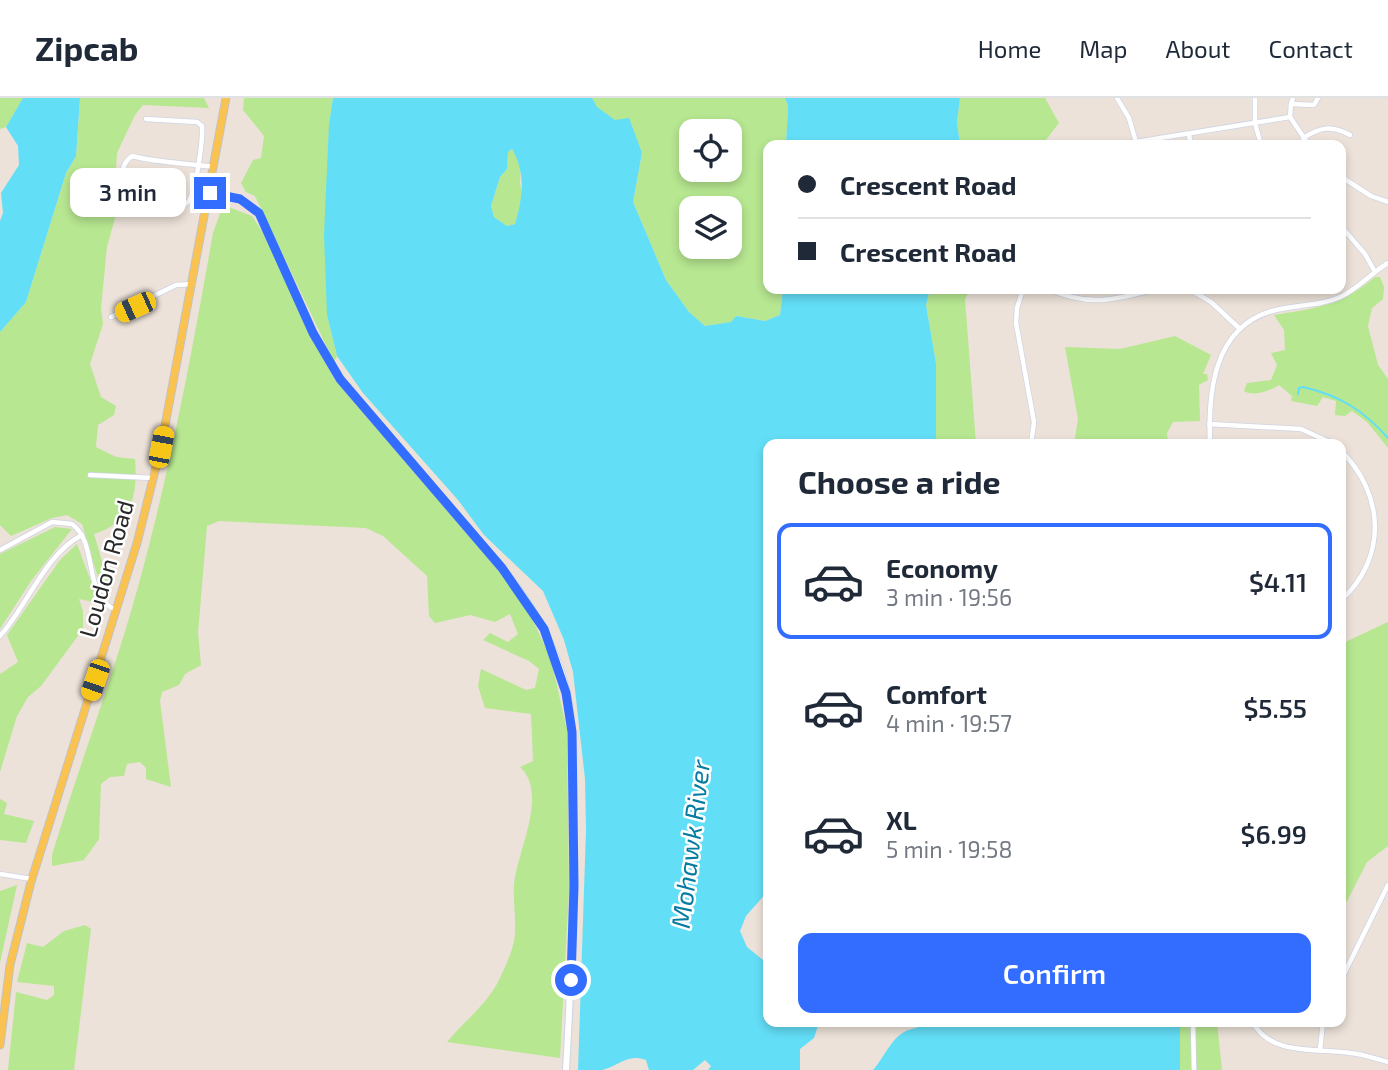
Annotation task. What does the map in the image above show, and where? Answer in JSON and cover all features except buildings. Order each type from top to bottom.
[{"type":"main road","name":"Loudon Road","points":[[0,1045],[10,965],[32,879],[116,610],[153,478],[193,284],[226,98]]},
{"type":"street","points":[[1117,98],[1129,118],[1135,140]]},
{"type":"street","points":[[1255,98],[1255,123],[1260,140]]},
{"type":"street","points":[[1318,98],[1310,106],[1292,101],[1290,117],[1303,138],[1324,127],[1338,128],[1350,135]]},
{"type":"street","points":[[1151,140],[1290,117]]},
{"type":"street","points":[[146,119],[201,124],[202,133],[197,166],[191,197],[181,206],[166,207],[130,200],[121,193],[125,162],[132,156],[197,166],[215,167]]},
{"type":"street","points":[[1189,135],[1190,140]]},
{"type":"street","points":[[1346,180],[1371,196],[1388,202]]},
{"type":"street","points":[[210,193],[240,199],[259,213],[313,333],[340,379],[515,584],[534,610],[552,647],[566,693],[572,732],[574,886],[566,1070]]},
{"type":"street","points":[[1346,232],[1365,254],[1375,272]]},
{"type":"street","points":[[1346,293],[1388,263]]},
{"type":"street","points":[[111,317],[176,285],[193,284]]},
{"type":"street","points":[[1021,294],[1016,323],[1034,422],[1032,439]]},
{"type":"street","points":[[1060,294],[1070,299],[1090,301],[1129,298],[1135,294]]},
{"type":"street","points":[[1197,294],[1211,302],[1240,329]]},
{"type":"street","points":[[1210,439],[1209,424],[1217,364],[1223,349],[1240,329],[1268,312],[1321,304],[1344,294]]},
{"type":"street","points":[[1209,424],[1301,429],[1323,439]]},
{"type":"street","points":[[1346,457],[1365,479],[1376,525],[1374,544],[1364,573],[1346,594]]},
{"type":"street","points":[[90,475],[153,478]]},
{"type":"street","points":[[0,550],[52,522],[67,522],[82,534],[100,597],[116,610]]},
{"type":"street","points":[[0,636],[16,619],[59,554],[70,541],[82,534]]},
{"type":"street","points":[[0,874],[32,879]]},
{"type":"street","points":[[1346,970],[1388,885]]},
{"type":"street","points":[[1193,1027],[1195,1070]]},
{"type":"street","points":[[1257,1027],[1263,1036],[1284,1046],[1352,1053],[1388,1062]]},
{"type":"street","points":[[1320,1050],[1322,1027]]},
{"type":"green space","points":[[0,98],[23,98],[6,127],[0,129]]},
{"type":"green space","points":[[80,98],[204,98],[209,108],[143,105],[135,115],[117,153],[115,184],[119,204],[107,247],[101,308],[103,324],[90,364],[101,397],[116,406],[114,415],[98,425],[96,447],[116,457],[135,459],[136,472],[133,496],[124,515],[107,529],[94,534],[108,581],[99,581],[82,524],[67,515],[52,518],[11,536],[0,525],[0,332],[26,302],[66,173],[76,156]]},
{"type":"green space","points":[[244,98],[333,98],[329,124],[327,315],[337,356],[334,362],[255,196],[246,192],[241,183],[253,160],[261,158],[264,136],[243,110]]},
{"type":"green space","points":[[592,98],[785,98],[788,106],[786,140],[763,140],[763,294],[782,294],[780,315],[765,321],[736,316],[732,322],[705,326],[689,312],[666,280],[633,202],[642,153],[615,120],[596,107]]},
{"type":"green space","points":[[960,98],[1045,98],[1059,123],[1046,140],[959,140],[957,122]]},
{"type":"green space","points":[[512,149],[521,162],[520,183],[523,197],[515,224],[507,226],[494,217],[491,206],[500,177],[507,169],[508,152]]},
{"type":"green space","points":[[223,205],[252,216],[262,231],[334,379],[500,572],[529,612],[551,659],[567,730],[569,891],[560,1058],[447,1042],[494,989],[511,952],[515,934],[516,871],[532,807],[528,778],[520,767],[533,761],[531,714],[485,708],[478,686],[481,669],[526,690],[535,688],[539,669],[529,661],[483,640],[490,633],[508,642],[518,634],[510,614],[495,622],[470,615],[435,623],[429,616],[427,576],[383,536],[366,528],[219,521],[207,526],[198,633],[201,665],[185,674],[179,685],[162,692],[160,701],[171,787],[146,779],[146,768],[140,762],[127,764],[124,776],[110,777],[101,784],[99,839],[84,860],[52,866],[52,855],[118,654],[150,543],[180,411],[213,233]]},
{"type":"green space","points":[[1375,277],[1380,277],[1384,287],[1383,299],[1372,308],[1368,326],[1378,365],[1388,379],[1388,448],[1367,422],[1352,411],[1345,416],[1335,415],[1336,401],[1323,397],[1317,406],[1291,401],[1292,396],[1279,385],[1257,393],[1244,391],[1247,383],[1271,380],[1277,365],[1271,353],[1285,350],[1284,330],[1274,315],[1339,300]]},
{"type":"green space","points":[[929,294],[968,294],[965,299],[976,439],[936,439],[936,363],[926,305]]},
{"type":"green space","points":[[1175,336],[1211,355],[1203,374],[1207,374],[1208,380],[1199,385],[1200,421],[1173,422],[1167,433],[1168,439],[1075,439],[1078,419],[1065,347],[1120,349]]},
{"type":"green space","points":[[55,527],[72,529],[31,581],[0,629],[0,554]]},
{"type":"green space","points":[[77,544],[99,603],[79,599],[83,611],[83,629],[41,686],[28,697],[17,716],[0,772],[0,674],[18,662],[7,635],[60,560]]},
{"type":"green space","points":[[1388,622],[1388,846],[1367,862],[1346,903],[1346,642]]},
{"type":"green space","points":[[0,799],[7,803],[4,814],[34,821],[26,843],[0,840]]},
{"type":"green space","points":[[17,885],[0,963],[0,891]]},
{"type":"green space","points":[[85,925],[91,929],[74,1070],[8,1070],[16,992],[47,1000],[54,995],[54,986],[17,982],[27,943],[43,947],[64,931]]},
{"type":"green space","points":[[1180,1027],[1218,1027],[1222,1070],[1180,1070]]},
{"type":"water","points":[[23,98],[80,98],[76,156],[66,173],[26,302],[0,332],[0,221],[3,213],[1,193],[19,165],[18,146],[6,127]]},
{"type":"water","name":"Mohawk River","points":[[333,98],[592,98],[597,107],[615,120],[629,118],[642,153],[633,202],[666,280],[689,312],[705,326],[731,322],[736,316],[765,321],[780,315],[782,294],[929,294],[926,305],[936,363],[936,439],[763,439],[763,897],[746,916],[740,931],[747,947],[763,960],[763,1027],[817,1027],[814,1038],[800,1049],[800,1070],[708,1070],[711,1066],[705,1060],[693,1070],[649,1070],[646,1060],[633,1058],[602,1070],[578,1070],[586,831],[585,779],[573,672],[564,640],[543,591],[484,535],[458,500],[363,393],[337,356],[327,315],[324,235],[329,124]],"holes":[[[512,149],[520,167],[520,205],[515,224],[507,226],[494,217],[491,206],[500,177],[507,169],[508,152]]]},
{"type":"water","points":[[785,98],[960,98],[957,122],[959,140],[786,140],[788,106]]},
{"type":"water","points":[[919,1027],[1180,1027],[1180,1070],[873,1070],[896,1038]]},
{"type":"waterway","points":[[1298,394],[1299,388],[1303,387],[1339,399],[1369,419],[1388,438]]},
{"type":"route","points":[[210,193],[240,199],[259,213],[313,333],[340,379],[502,568],[534,610],[544,629],[566,693],[572,732],[574,886],[571,980]]}]
